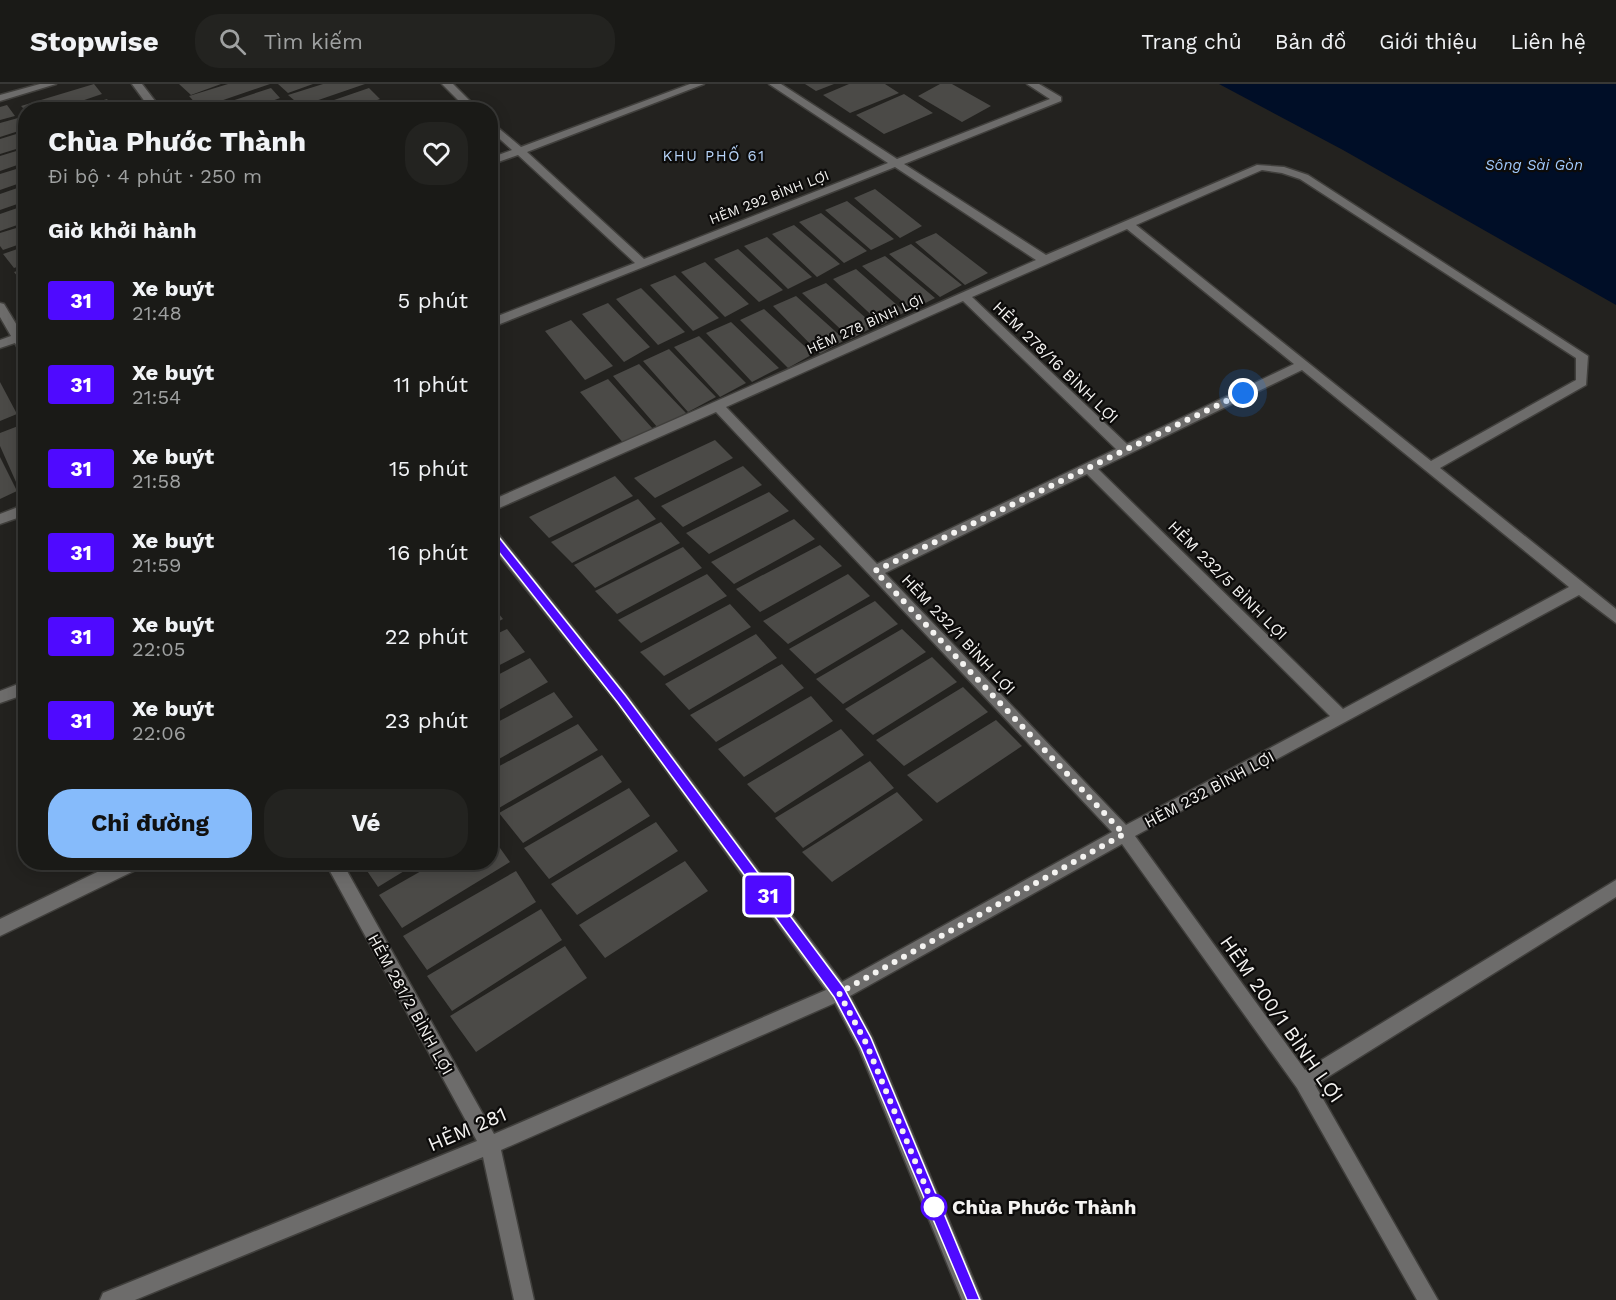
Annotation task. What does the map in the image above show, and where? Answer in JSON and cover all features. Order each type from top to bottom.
[{"type":"street","points":[[0,98],[51,84]]},
{"type":"street","points":[[137,84],[151,102]]},
{"type":"street","points":[[447,84],[466,102]]},
{"type":"street","points":[[498,159],[699,84]]},
{"type":"street","points":[[774,84],[1045,260]]},
{"type":"street","name":"HẺM 292 BÌNH LỢI","points":[[498,321],[1058,99],[1032,84]]},
{"type":"street","points":[[498,131],[642,263]]},
{"type":"street","name":"HẺM 278 BÌNH LỢI","points":[[498,503],[1045,260],[1252,170],[1269,167],[1304,177],[1582,356],[1582,382],[1430,468]]},
{"type":"street","points":[[1128,224],[1616,617]]},
{"type":"street","name":"HẺM 278/16 BÌNH LỢI","points":[[965,297],[1125,450]]},
{"type":"street","points":[[0,307],[18,332]]},
{"type":"street","points":[[0,344],[18,337]]},
{"type":"street","points":[[875,571],[1303,365]]},
{"type":"street","name":"HẺM 232/1 BÌNH LỢI","points":[[718,406],[1124,834]]},
{"type":"street","name":"HẺM 232/5 BÌNH LỢI","points":[[1089,468],[1342,718]]},
{"type":"street","points":[[0,519],[18,512]]},
{"type":"street","points":[[498,544],[622,699],[839,993],[866,1043],[972,1300]]},
{"type":"street","name":"HẺM 232 BÌNH LỢI","points":[[839,993],[1124,834],[1580,588]]},
{"type":"street","points":[[0,697],[18,690]]},
{"type":"street","name":"HẺM 200/1 BÌNH LỢI","points":[[1124,834],[1303,1082],[1428,1300]]},
{"type":"street","points":[[0,928],[120,870]]},
{"type":"street","name":"HẺM 281/2 BÌNH LỢI","points":[[337,870],[490,1145],[524,1300]]},
{"type":"street","points":[[1303,1082],[1616,888]]},
{"type":"street","name":"HẺM 281","points":[[110,1300],[490,1145],[839,993]]},
{"type":"water","name":"Sông Sài Gòn","points":[[1219,84],[1616,84],[1616,305],[1343,150]]},
{"type":"building","points":[[94,84],[102,94],[78,102],[34,102]]},
{"type":"building","points":[[179,84],[221,84],[191,95]]},
{"type":"building","points":[[228,84],[270,84],[218,102],[194,102],[189,96]]},
{"type":"building","points":[[278,84],[313,84],[288,93]]},
{"type":"building","points":[[323,84],[365,84],[313,102],[296,102],[288,95]]},
{"type":"building","points":[[805,84],[834,84],[816,91]]},
{"type":"building","points":[[849,84],[885,84],[899,93],[850,113],[823,95]]},
{"type":"building","points":[[940,84],[952,84],[991,106],[962,122],[918,96]]},
{"type":"building","points":[[271,88],[280,98],[269,102],[228,102]]},
{"type":"building","points":[[369,88],[380,99],[372,102],[328,102]]},
{"type":"building","points":[[904,94],[933,113],[884,134],[856,115]]},
{"type":"building","points":[[7,105],[15,116],[0,120],[0,107]]},
{"type":"building","points":[[18,118],[18,131],[0,137],[0,123]]},
{"type":"building","points":[[18,133],[18,148],[0,154],[0,139]]},
{"type":"building","points":[[18,150],[18,165],[0,171],[0,156]]},
{"type":"building","points":[[18,168],[18,184],[0,190],[0,174]]},
{"type":"building","points":[[18,188],[18,204],[0,210],[0,194]]},
{"type":"building","points":[[875,189],[922,226],[900,238],[854,198]]},
{"type":"building","points":[[847,201],[894,239],[871,250],[825,210]]},
{"type":"building","points":[[18,208],[18,225],[0,231],[0,214]]},
{"type":"building","points":[[821,213],[867,251],[844,263],[799,222]]},
{"type":"building","points":[[794,225],[840,264],[817,277],[772,234]]},
{"type":"building","points":[[18,227],[18,245],[3,250],[0,246],[0,233]]},
{"type":"building","points":[[936,233],[988,273],[965,285],[915,242]]},
{"type":"building","points":[[767,237],[812,277],[788,289],[744,246]]},
{"type":"building","points":[[911,244],[962,285],[940,297],[889,254]]},
{"type":"building","points":[[18,249],[18,267],[14,268],[3,254]]},
{"type":"building","points":[[738,249],[783,290],[759,302],[714,259]]},
{"type":"building","points":[[885,256],[935,298],[912,310],[862,266]]},
{"type":"building","points":[[705,262],[749,304],[725,317],[681,272]]},
{"type":"building","points":[[856,269],[905,312],[882,325],[833,279]]},
{"type":"building","points":[[675,275],[719,318],[693,331],[650,285]]},
{"type":"building","points":[[826,283],[875,326],[851,339],[802,293]]},
{"type":"building","points":[[641,288],[685,332],[658,345],[616,299]]},
{"type":"building","points":[[796,296],[845,340],[820,354],[773,306]]},
{"type":"building","points":[[608,303],[650,347],[624,362],[582,314]]},
{"type":"building","points":[[764,309],[813,354],[788,368],[740,320]]},
{"type":"building","points":[[571,320],[613,366],[585,380],[545,331]]},
{"type":"building","points":[[731,322],[779,368],[752,382],[706,333]]},
{"type":"building","points":[[699,336],[746,383],[720,397],[674,347]]},
{"type":"building","points":[[669,349],[716,397],[688,412],[643,361]]},
{"type":"building","points":[[639,364],[686,413],[658,428],[613,376]]},
{"type":"building","points":[[608,379],[653,429],[625,445],[580,392]]},
{"type":"building","points":[[0,382],[17,414],[0,421]]},
{"type":"building","points":[[18,426],[18,486],[0,446],[0,433]]},
{"type":"building","points":[[715,440],[733,458],[655,498],[634,478]]},
{"type":"building","points":[[0,457],[17,491],[0,499]]},
{"type":"building","points":[[743,466],[762,485],[683,527],[661,506]]},
{"type":"building","points":[[615,476],[633,496],[549,538],[529,517]]},
{"type":"building","points":[[769,492],[789,511],[709,554],[686,533]]},
{"type":"building","points":[[638,499],[656,519],[572,563],[551,542]]},
{"type":"building","points":[[794,519],[815,539],[734,584],[711,562]]},
{"type":"building","points":[[661,522],[680,543],[595,588],[574,565]]},
{"type":"building","points":[[820,545],[842,566],[760,612],[736,589]]},
{"type":"building","points":[[683,547],[702,568],[617,614],[595,591]]},
{"type":"building","points":[[707,574],[727,596],[641,643],[618,620]]},
{"type":"building","points":[[848,574],[870,596],[788,644],[763,621]]},
{"type":"building","points":[[875,601],[898,624],[815,674],[789,649]]},
{"type":"building","points":[[730,604],[751,627],[664,676],[640,652]]},
{"type":"building","points":[[507,629],[525,652],[498,666],[498,633]]},
{"type":"building","points":[[902,629],[926,652],[843,704],[816,679]]},
{"type":"building","points":[[756,634],[777,658],[689,710],[665,684]]},
{"type":"building","points":[[932,657],[957,682],[873,735],[845,709]]},
{"type":"building","points":[[530,658],[548,682],[498,710],[498,675]]},
{"type":"building","points":[[782,664],[804,688],[716,742],[690,715]]},
{"type":"building","points":[[963,687],[988,712],[904,766],[876,740]]},
{"type":"building","points":[[554,692],[573,717],[498,759],[498,722]]},
{"type":"building","points":[[811,696],[833,721],[744,777],[718,749]]},
{"type":"building","points":[[996,720],[1022,746],[937,803],[907,775]]},
{"type":"building","points":[[578,724],[598,750],[499,808],[498,767]]},
{"type":"building","points":[[841,729],[864,755],[775,813],[747,784]]},
{"type":"building","points":[[602,755],[622,782],[523,843],[499,813]]},
{"type":"building","points":[[870,761],[894,788],[803,848],[775,818]]},
{"type":"building","points":[[629,788],[650,816],[549,879],[524,848]]},
{"type":"building","points":[[897,792],[923,820],[832,882],[802,852]]},
{"type":"building","points":[[656,822],[678,851],[577,915],[551,884]]},
{"type":"building","points":[[498,845],[510,862],[498,869]]},
{"type":"building","points":[[685,861],[708,891],[605,958],[579,925]]},
{"type":"building","points":[[366,870],[406,870],[378,887]]},
{"type":"building","points":[[423,870],[497,870],[402,928],[379,895]]},
{"type":"building","points":[[516,871],[536,902],[427,970],[403,936]]},
{"type":"building","points":[[541,909],[562,940],[452,1011],[427,976]]},
{"type":"building","points":[[565,946],[587,978],[476,1052],[450,1016]]},
{"type":"bus line","name":"31","points":[[498,544],[622,699],[839,993],[866,1043],[972,1300]]},
{"type":"place","name":"Chùa Phước Thành","points":[[934,1207]]},
{"type":"district","name":"KHU PHỐ 61","points":[[714,156]]},
{"type":"route","points":[[934,1207],[937,1214],[866,1043],[839,993],[1124,834],[875,571],[1243,393]]}]
